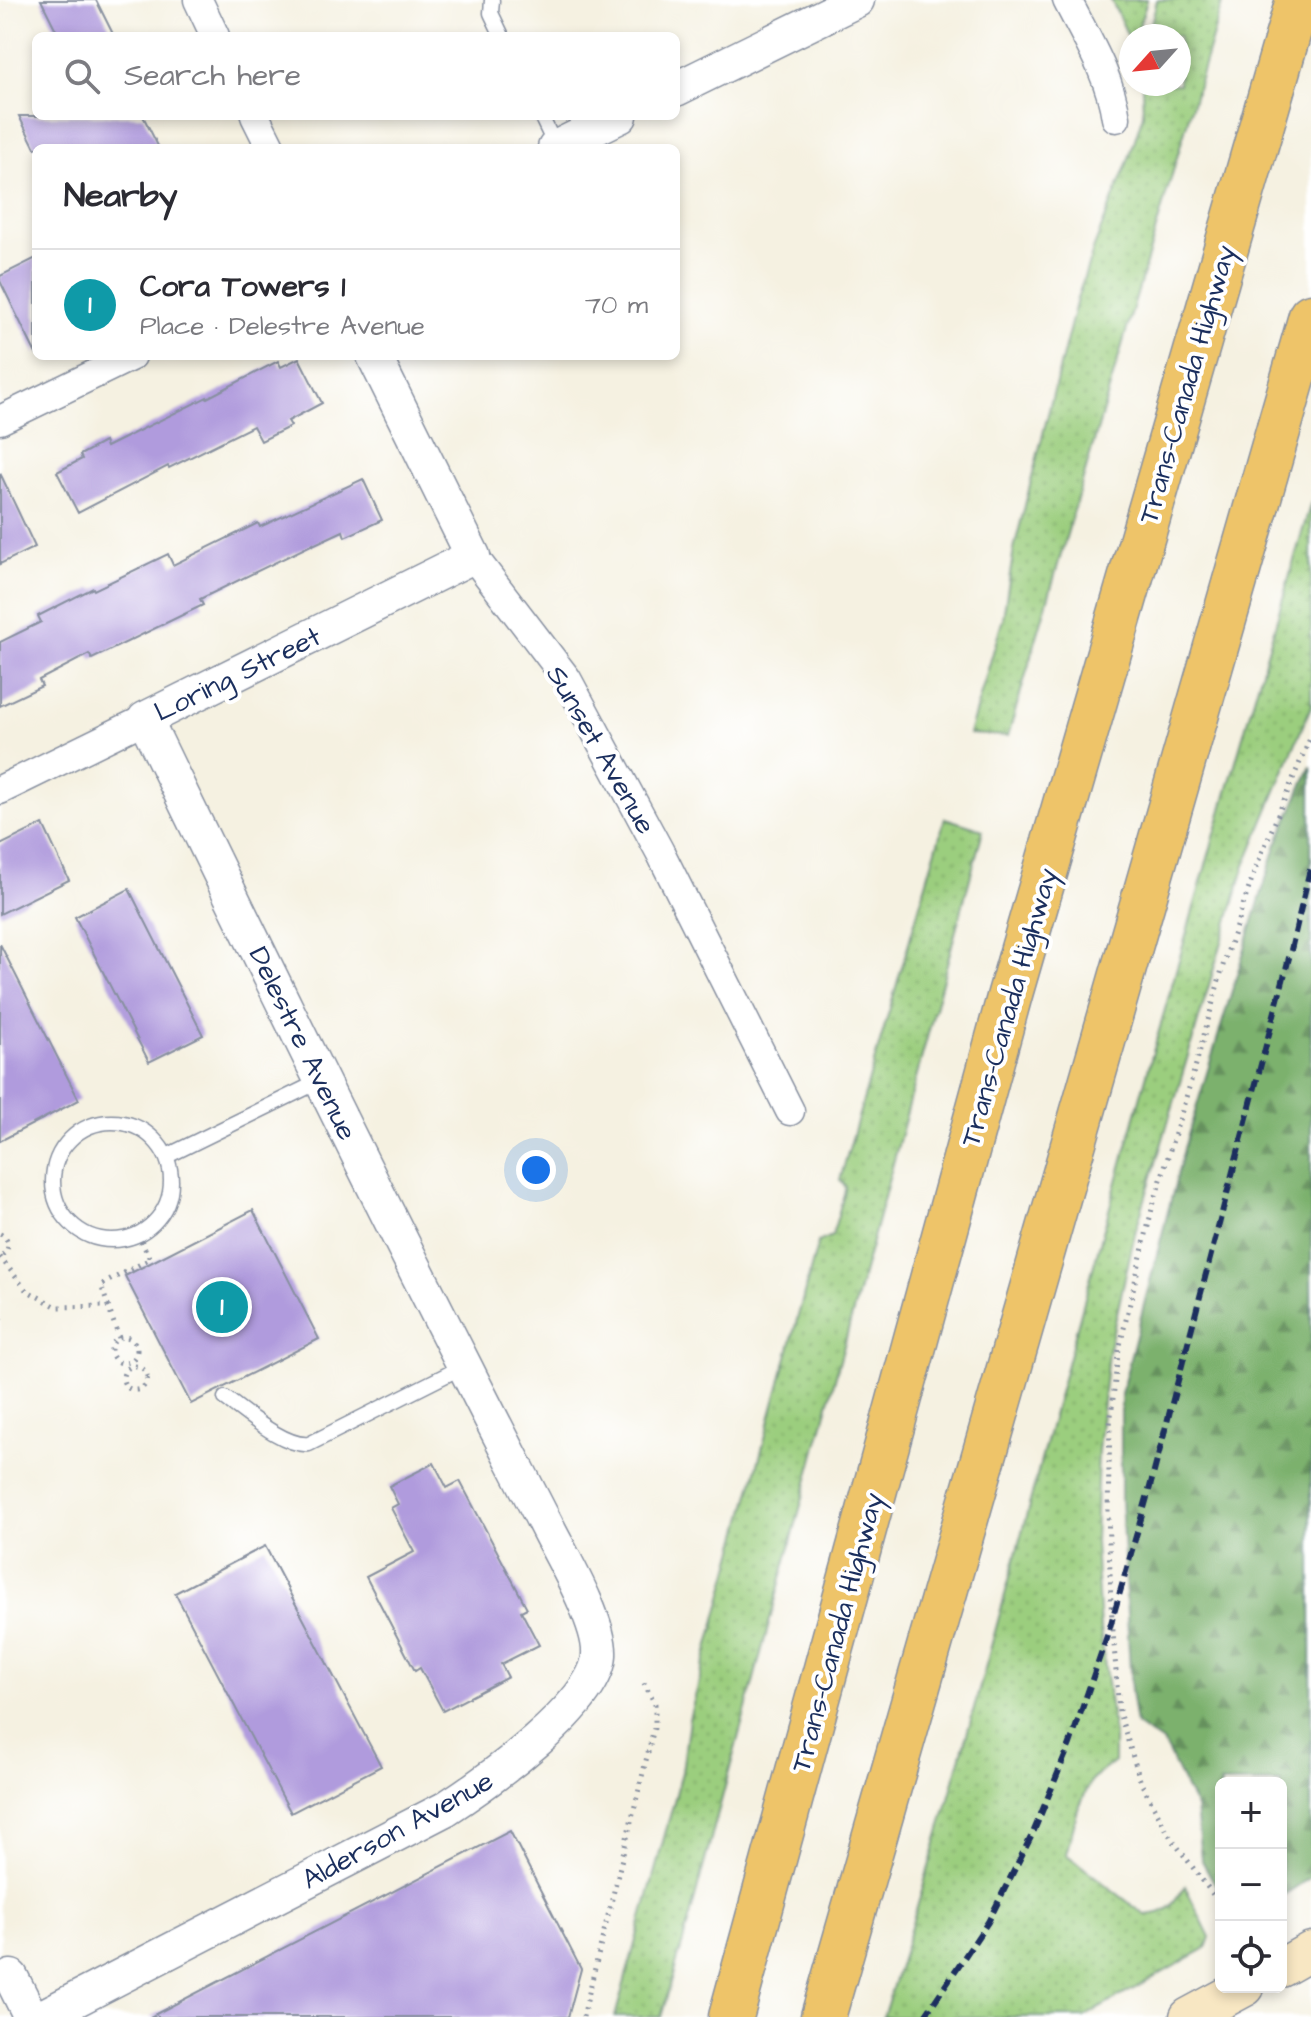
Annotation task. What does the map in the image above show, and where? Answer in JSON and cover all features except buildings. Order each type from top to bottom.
[{"type":"highway","name":"Trans-Canada Highway","points":[[731,2017],[1010,994],[1298,0]]},
{"type":"highway","points":[[823,2017],[1311,316]]},
{"type":"main road","points":[[1287,1965],[1311,1951]]},
{"type":"main road","points":[[1189,2017],[1234,1993]]},
{"type":"street","points":[[198,0],[213,32]]},
{"type":"street","points":[[680,87],[857,0]]},
{"type":"street","points":[[1067,0],[1108,81],[1116,118]]},
{"type":"street","points":[[257,120],[269,144]]},
{"type":"street","points":[[564,144],[612,120]]},
{"type":"street","points":[[2,413],[123,360]]},
{"type":"street","name":"Sunset Avenue","points":[[376,360],[473,556],[567,679],[660,852],[790,1111]]},
{"type":"street","name":"Loring Street","points":[[0,790],[473,556]]},
{"type":"street","name":"Delestre Avenue","points":[[145,719],[464,1366]]},
{"type":"street","name":"Alderson Avenue","points":[[42,2017],[445,1809],[524,1752],[558,1720],[589,1683],[600,1657],[597,1634],[577,1585],[464,1366]]},
{"type":"street","points":[[11,1977],[31,2017]]},
{"type":"lane","points":[[492,0],[491,13],[500,32]]},
{"type":"lane","points":[[543,120],[554,144]]},
{"type":"lane","points":[[167,1156],[323,1080]]},
{"type":"lane","points":[[105,1122],[124,1122],[141,1128],[156,1140],[167,1156],[172,1176],[170,1197],[162,1215],[147,1230],[138,1234],[129,1239],[108,1241],[88,1236],[71,1225],[59,1208],[53,1190],[53,1171],[59,1153],[71,1138],[86,1127],[105,1122]]},
{"type":"lane","points":[[225,1398],[288,1441],[303,1445],[464,1366]]},
{"type":"path","points":[[1215,1897],[1171,1838],[1141,1783],[1119,1712],[1108,1510],[1110,1425],[1118,1354],[1152,1209],[1224,962],[1256,867],[1311,736]]},
{"type":"path","points":[[0,1234],[9,1245],[0,1257],[26,1290],[57,1307],[108,1306]]},
{"type":"path","points":[[119,1338],[101,1285],[150,1259],[138,1234]]},
{"type":"path","points":[[129,1365],[125,1372],[125,1384],[130,1389],[141,1388],[148,1378],[145,1371],[138,1366],[129,1365],[120,1363],[113,1358],[111,1345],[119,1338],[130,1338],[137,1345],[135,1358],[129,1365]]},
{"type":"path","points":[[583,2017],[655,1724],[655,1704],[644,1683]]},
{"type":"green space","points":[[1111,0],[1147,0],[1140,24],[1122,24]]},
{"type":"green space","points":[[1157,0],[1223,0],[1008,736],[969,734],[1003,618],[1014,549],[1077,299],[1128,161],[1143,114],[1142,96],[1191,96],[1191,24],[1151,24]]},
{"type":"green space","points":[[1311,502],[1311,706],[1244,868],[1135,1233],[1108,1353],[1098,1451],[1095,1542],[1100,1629],[1114,1736],[1114,1762],[1092,1779],[1078,1809],[1066,1854],[1145,1915],[1160,1913],[1170,1907],[1185,1886],[1210,1937],[1206,1948],[1084,2017],[883,2017],[970,1724],[1128,1141]]},
{"type":"green space","points":[[1311,766],[1311,1877],[1287,1893],[1287,1777],[1215,1777],[1215,1884],[1201,1859],[1196,1808],[1164,1744],[1136,1725],[1131,1691],[1121,1498],[1121,1394],[1185,1145],[1276,846]]},
{"type":"green space","points":[[945,818],[983,830],[685,1935],[661,2017],[615,2017],[682,1772],[689,1719],[818,1242],[832,1236],[846,1187],[840,1180]]},
{"type":"railway","points":[[924,2017],[988,1922],[1033,1833],[1070,1744],[1110,1627],[1150,1487],[1311,865]]},
{"type":"place","name":"Cora Towers 1","points":[[222,1307]]}]
